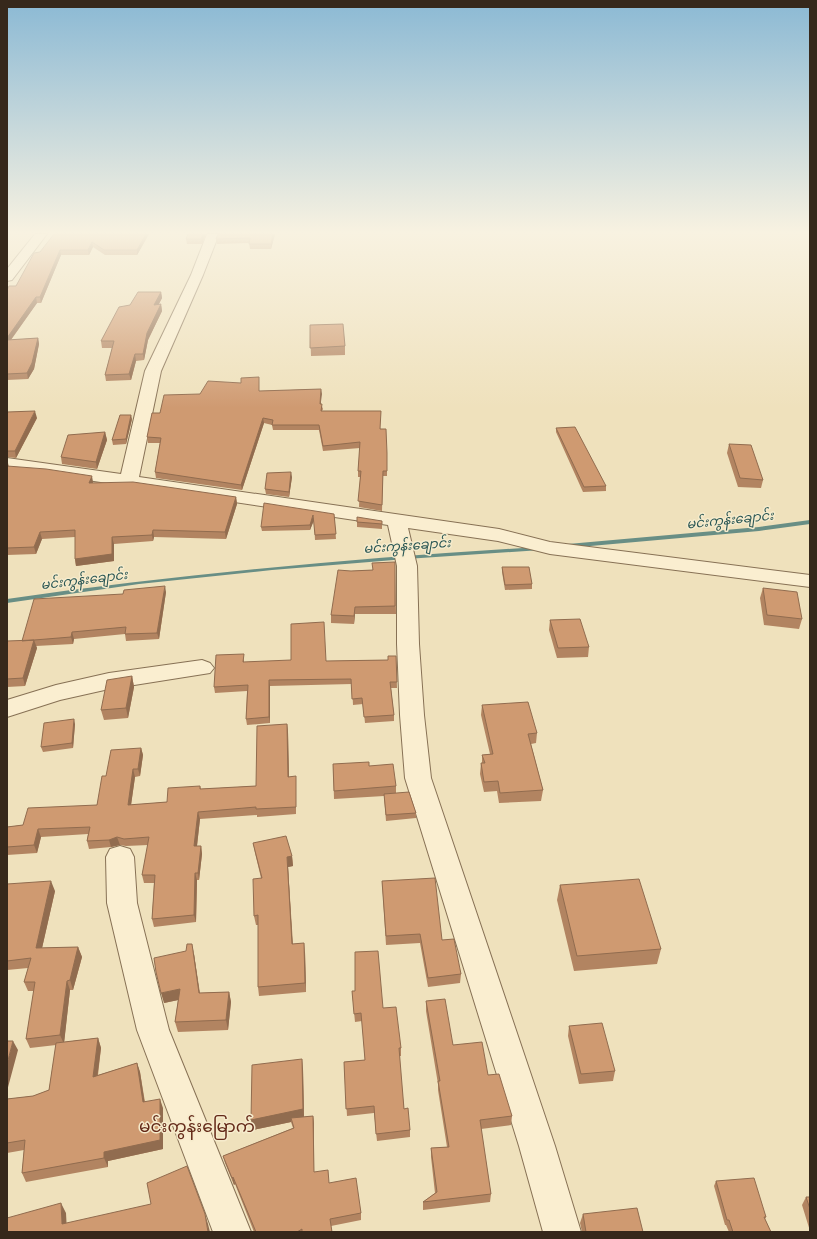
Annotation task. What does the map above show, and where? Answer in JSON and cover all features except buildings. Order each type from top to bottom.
[{"type":"street","points":[[129,481],[153,371],[190,292]]},
{"type":"street","points":[[7,463],[499,535],[550,548],[810,581]]},
{"type":"street","points":[[397,520],[407,566],[409,652],[418,778],[537,1146],[562,1232]]},
{"type":"street","points":[[7,709],[56,693],[109,682],[202,668]]},
{"type":"street","points":[[120,857],[122,903],[153,1030],[232,1232]]},
{"type":"waterway","name":"မင်းကွန်းချောင်း","points":[[568,546],[759,529],[810,522]]},
{"type":"waterway","name":"မင်းကွန်းချောင်း","points":[[7,601],[139,582],[272,568],[406,557],[539,549]]},
{"type":"district","name":"မင်းကွန်းမြောက်","points":[[197,1126]]}]
